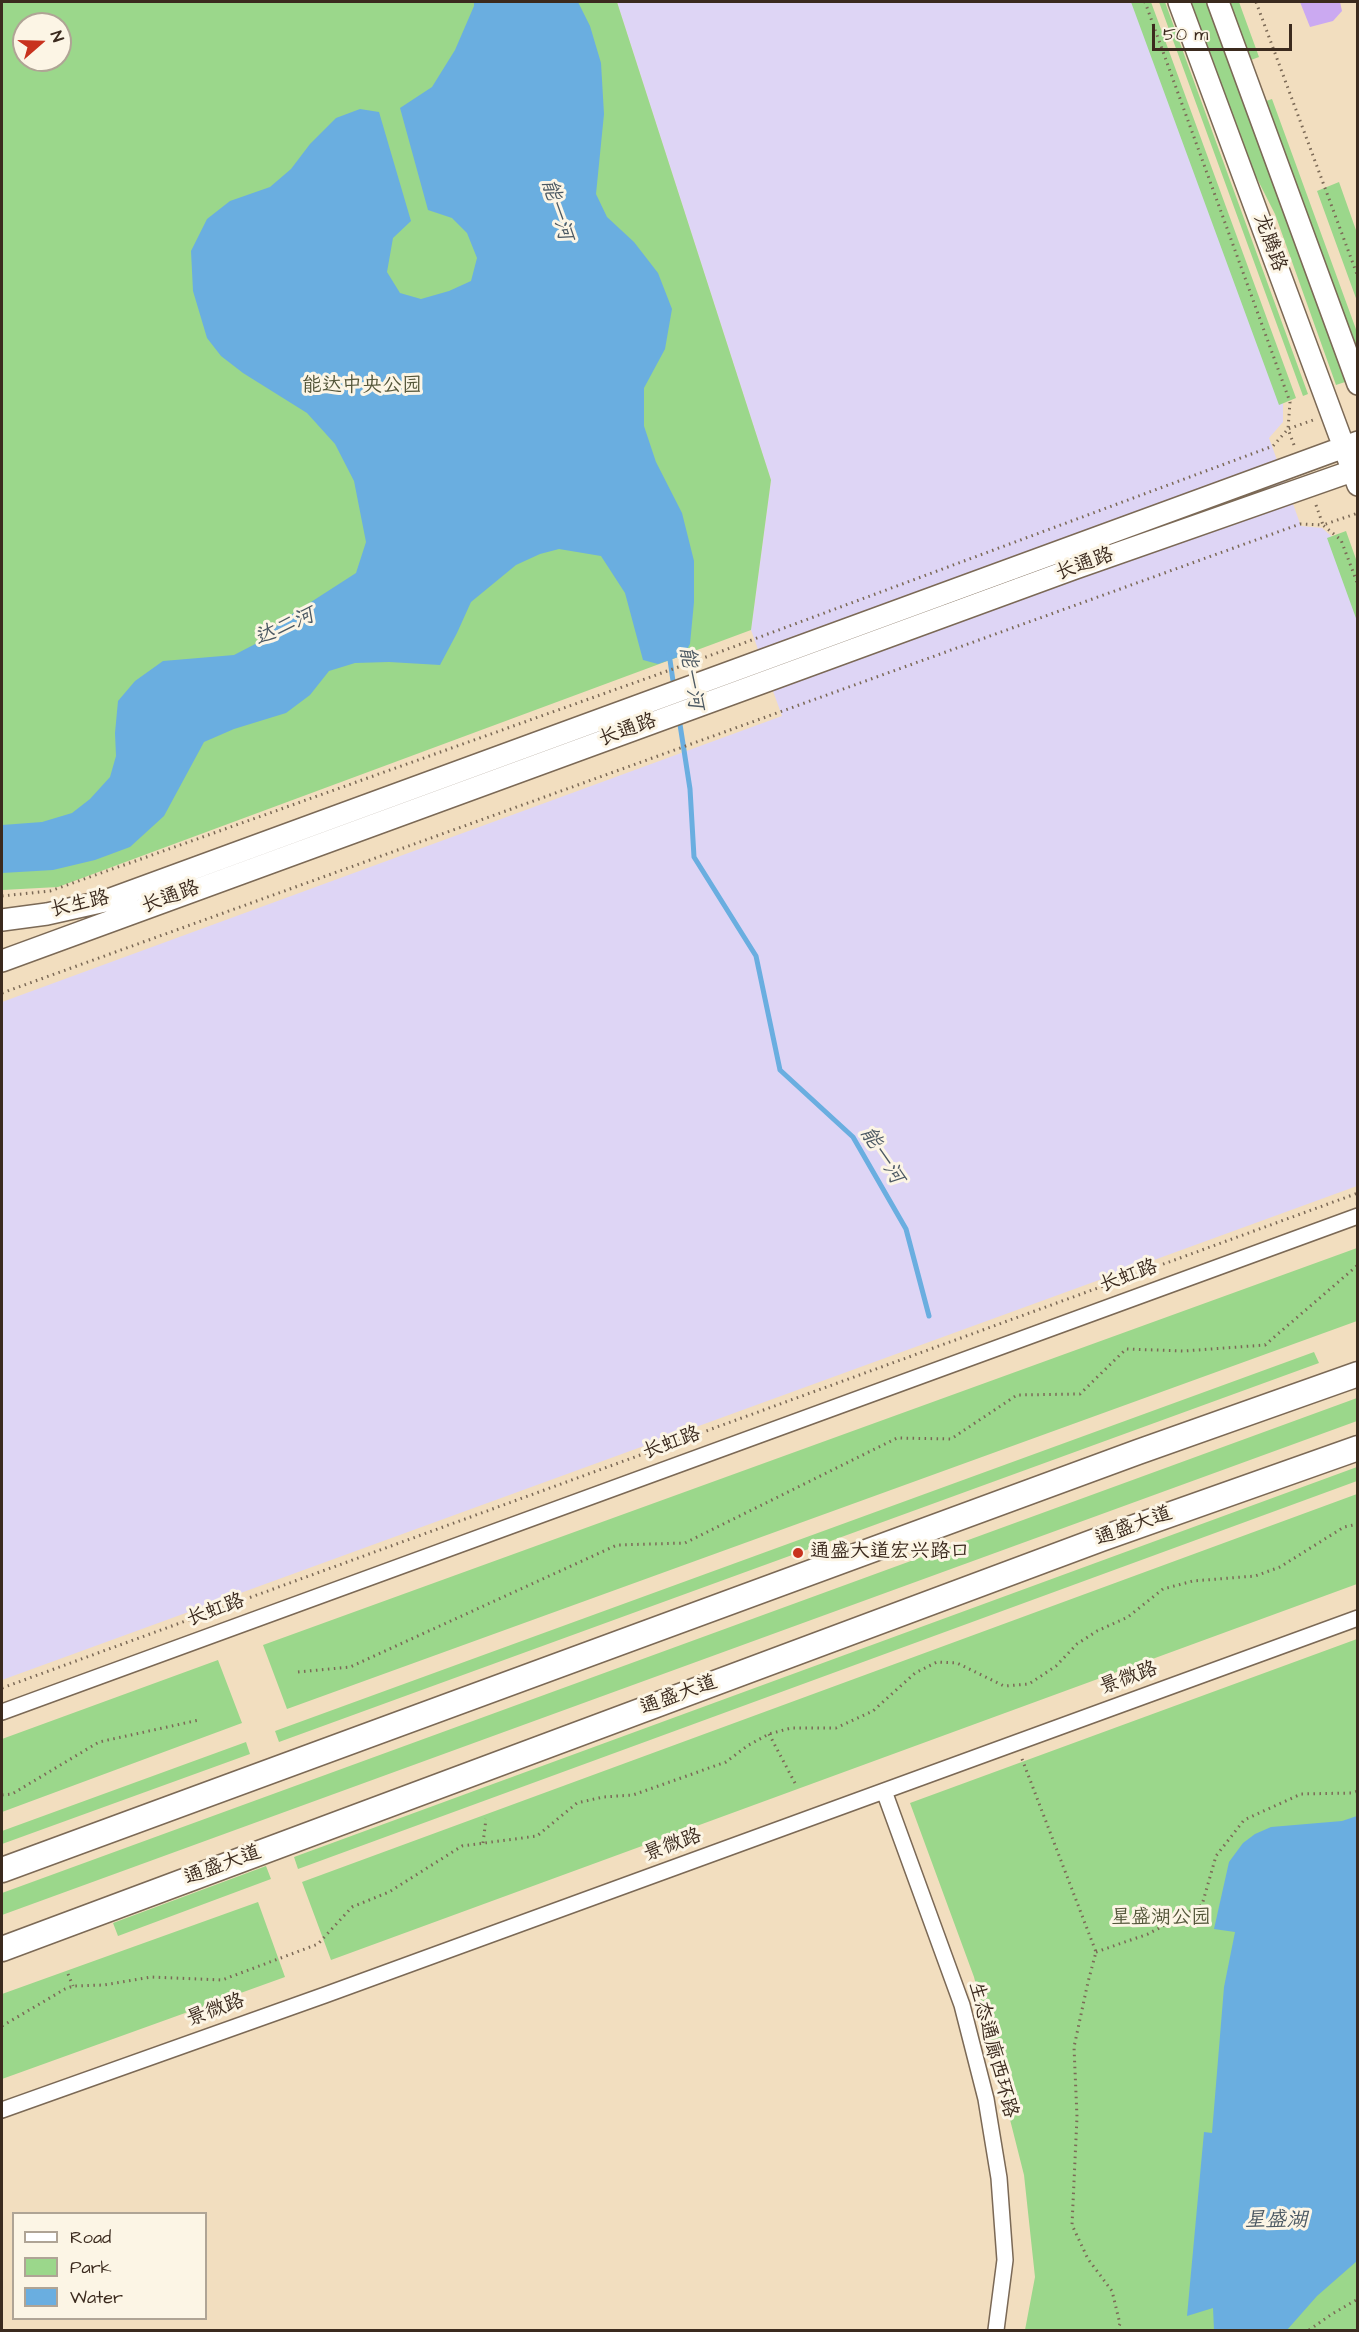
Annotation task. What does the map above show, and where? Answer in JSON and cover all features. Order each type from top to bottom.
[{"type":"main road","points":[[2,1870],[1138,1452],[1358,1374]]},
{"type":"main road","name":"通盛大道","points":[[2,1949],[1101,1539],[1358,1448]]},
{"type":"street","name":"龙腾路","points":[[1179,2],[1351,445],[1356,475]]},
{"type":"street","name":"龙腾路","points":[[1218,2],[1358,384]]},
{"type":"street","name":"长通路","points":[[190,871],[1351,445]]},
{"type":"street","name":"长通路","points":[[2,961],[1062,573],[1356,475]]},
{"type":"street","name":"长生路","points":[[2,920],[47,914],[105,901],[190,871]]},
{"type":"street","name":"长虹路","points":[[2,1712],[1358,1216]]},
{"type":"street","name":"景微路","points":[[2,2110],[314,1999],[1358,1618]]},
{"type":"street","name":"生态通廊西环路","points":[[884,1791],[962,2006],[986,2099],[999,2178],[1005,2260],[996,2331]]},
{"type":"path","points":[[2,896],[50,891],[698,660],[1273,446],[1288,429],[1290,402],[1145,2]]},
{"type":"path","points":[[1256,2],[1358,277]]},
{"type":"path","points":[[2,993],[1300,524],[1323,525],[1341,540],[1358,585]]},
{"type":"path","points":[[2,1688],[1358,1193]]},
{"type":"path","points":[[298,1672],[350,1667],[617,1545],[685,1543],[897,1438],[951,1439],[1017,1395],[1080,1394],[1126,1349],[1184,1351],[1265,1344],[1358,1265]]},
{"type":"path","points":[[2,2026],[64,1989],[73,1986],[104,1985],[151,1977],[222,1980],[318,1944],[352,1907],[389,1892],[462,1846],[537,1836],[578,1803],[603,1797],[633,1795],[726,1762],[769,1734],[791,1728],[836,1728],[873,1711],[915,1673],[937,1662],[957,1664],[1004,1686],[1029,1684],[1056,1666],[1077,1644],[1097,1631],[1128,1617],[1163,1589],[1193,1581],[1255,1576],[1280,1567],[1344,1527],[1358,1524]]},
{"type":"path","points":[[2,1795],[12,1794],[99,1742],[199,1720]]},
{"type":"path","points":[[769,1734],[796,1785]]},
{"type":"path","points":[[1021,1758],[1096,1952],[1074,2047],[1077,2117],[1072,2225],[1088,2259],[1112,2291],[1120,2324],[1117,2331]]},
{"type":"path","points":[[1096,1952],[1148,1934],[1202,1905],[1216,1856],[1244,1820],[1301,1794],[1358,1791]]},
{"type":"path","points":[[483,1843],[486,1819]]},
{"type":"path","points":[[68,1974],[73,1986]]},
{"type":"path","points":[[1309,2331],[1358,2299]]},
{"type":"shaded area","points":[[617,2],[1140,2],[1283,399],[1283,422],[1269,438],[1301,526],[1322,528],[1338,542],[1357,595],[1357,1186],[2,1680],[2,1002],[782,716],[751,630],[771,480]]},
{"type":"green space","name":"能达中央公园","points":[[2,2],[617,2],[771,480],[751,630],[58,887],[2,890]]},
{"type":"green space","points":[[1131,2],[1151,2],[1296,398],[1279,405]]},
{"type":"green space","points":[[1159,2],[1165,2],[1308,394],[1303,396]]},
{"type":"green space","points":[[1188,2],[1208,2],[1345,382],[1336,385],[1275,214],[1237,139]]},
{"type":"green space","points":[[1230,2],[1239,2],[1259,57],[1251,60]]},
{"type":"green space","points":[[1272,99],[1357,332],[1357,351],[1266,101]]},
{"type":"green space","points":[[1339,182],[1357,233],[1357,301],[1317,191]]},
{"type":"green space","points":[[1346,531],[1357,562],[1357,621],[1327,538]]},
{"type":"green space","points":[[1357,1248],[1357,1321],[287,1709],[263,1645]]},
{"type":"green space","points":[[1314,1352],[1319,1363],[279,1742],[275,1731]]},
{"type":"green space","points":[[1357,1398],[1357,1421],[2,1915],[2,1893]]},
{"type":"green space","points":[[1357,1467],[1357,1481],[298,1869],[294,1857]]},
{"type":"green space","points":[[1357,1494],[1357,1584],[331,1960],[302,1882]]},
{"type":"green space","name":"星盛湖公园","points":[[1357,1639],[1357,2330],[1025,2330],[1035,2277],[1024,2175],[974,1977],[910,1803]]},
{"type":"green space","points":[[218,1660],[242,1723],[2,1812],[2,1739]]},
{"type":"green space","points":[[246,1742],[250,1754],[2,1844],[2,1831]]},
{"type":"green space","points":[[266,1866],[271,1879],[118,1936],[113,1923]]},
{"type":"green space","points":[[258,1902],[285,1977],[2,2079],[2,1994]]},
{"type":"water","name":"达二河","points":[[474,2],[578,2],[590,26],[601,63],[604,114],[596,194],[607,217],[634,242],[658,273],[672,309],[665,349],[644,388],[644,426],[656,462],[682,513],[694,561],[694,602],[690,644],[684,655],[658,664],[643,660],[625,593],[601,556],[559,549],[540,554],[516,565],[471,602],[440,665],[355,663],[329,671],[310,695],[286,713],[234,729],[204,742],[164,816],[130,847],[95,860],[53,870],[2,873],[2,825],[42,822],[72,813],[90,799],[110,777],[116,756],[115,733],[118,701],[135,681],[163,661],[234,655],[261,641],[283,620],[356,573],[366,542],[354,481],[335,444],[307,413],[243,373],[221,356],[207,338],[193,291],[191,251],[207,219],[230,201],[270,187],[291,169],[310,144],[336,118],[360,109],[379,112],[411,221],[393,238],[387,272],[400,293],[421,299],[449,291],[471,281],[477,258],[467,233],[452,218],[428,210],[400,108],[432,87],[455,50]]},
{"type":"water","name":"星盛湖","points":[[1357,1816],[1357,2261],[1317,2296],[1287,2330],[1214,2330],[1213,2308],[1187,2316],[1204,2132],[1212,2133],[1224,1987],[1235,1932],[1214,1929],[1229,1862],[1243,1843],[1255,1834],[1271,1827],[1342,1821]]},
{"type":"building","points":[[1300,2],[1340,2],[1342,11],[1333,21],[1310,27]]},
{"type":"waterway","name":"能一河","points":[[669,653],[674,688]]},
{"type":"waterway","name":"能一河","points":[[679,718],[690,789],[694,857],[756,956],[780,1070],[853,1137],[906,1229],[929,1316]]},
{"type":"place","name":"通盛大道宏兴路口","points":[[798,1553]]}]
